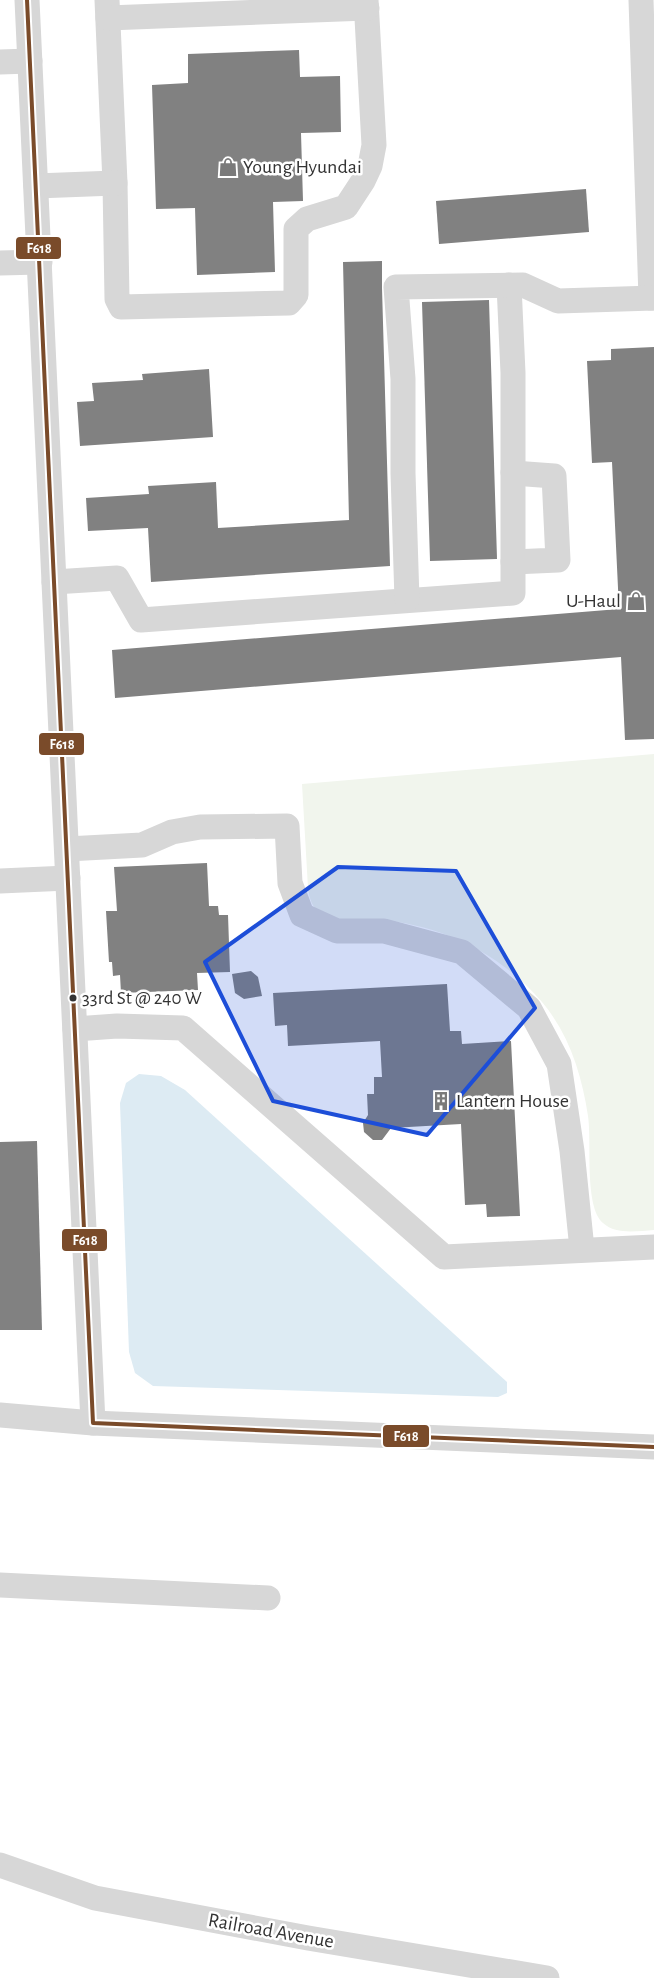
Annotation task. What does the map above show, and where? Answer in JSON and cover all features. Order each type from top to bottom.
[{"type":"street","points":[[27,0],[93,1423]]},
{"type":"street","points":[[407,600],[403,473],[403,379],[396,287],[523,285],[558,301],[653,298],[641,0]]},
{"type":"street","points":[[367,4],[374,145],[370,166],[346,207],[306,219],[296,228],[296,296],[289,303],[121,307],[117,299],[115,183],[108,9],[367,4]]},
{"type":"street","points":[[0,62],[30,61]]},
{"type":"street","points":[[36,186],[115,183]]},
{"type":"street","points":[[0,263],[40,262]]},
{"type":"street","points":[[54,582],[117,578],[141,620],[513,593],[513,373],[509,285]]},
{"type":"street","points":[[513,473],[554,476],[558,560],[513,562]]},
{"type":"street","points":[[67,848],[142,845],[172,832],[200,827],[288,826],[290,883],[302,915],[337,930],[384,931],[462,952],[530,1008],[559,1064],[572,1152],[582,1250]]},
{"type":"street","points":[[0,881],[68,878]]},
{"type":"street","points":[[75,1029],[117,1026],[183,1028],[444,1257],[654,1247]]},
{"type":"street","points":[[0,1415],[93,1423],[654,1447]]},
{"type":"street","points":[[0,1585],[268,1598]]},
{"type":"street","name":"Railroad Avenue","points":[[0,1865],[95,1898],[308,1938],[547,1978]]},
{"type":"highlighted area","points":[[338,867],[456,871],[535,1008],[427,1135],[273,1101],[205,962]]},
{"type":"shaded area","points":[[654,754],[654,1230],[620,1231],[603,1223],[597,1215],[593,1203],[588,1116],[582,1085],[567,1041],[551,1014],[526,985],[508,970],[489,956],[448,935],[426,928],[380,920],[340,921],[319,912],[313,905],[308,888],[302,784]]},
{"type":"shaded area","points":[[139,1074],[161,1076],[185,1090],[507,1382],[507,1393],[498,1397],[153,1386],[135,1373],[129,1352],[120,1103],[126,1083]]},
{"type":"building","name":"Young Hyundai","points":[[299,50],[300,77],[340,76],[341,132],[301,133],[303,201],[273,202],[275,272],[197,275],[195,208],[156,209],[152,85],[188,83],[188,54]]},
{"type":"building","points":[[586,189],[589,232],[439,244],[436,201]]},
{"type":"building","points":[[382,261],[390,566],[151,582],[148,528],[88,531],[86,498],[149,494],[148,486],[216,482],[218,528],[349,520],[343,262]]},
{"type":"building","points":[[489,300],[497,559],[430,561],[422,302]]},
{"type":"building","points":[[654,347],[654,739],[625,740],[621,657],[115,698],[112,650],[619,609],[612,462],[592,463],[587,361],[611,360],[611,349]]},
{"type":"building","points":[[209,369],[213,437],[80,446],[77,402],[94,401],[92,383],[143,380],[142,374]]},
{"type":"building","points":[[207,863],[209,906],[218,906],[219,915],[228,915],[230,972],[197,973],[198,990],[121,993],[120,975],[113,976],[112,962],[109,962],[106,911],[117,911],[114,867]]},
{"type":"building","points":[[251,971],[258,977],[262,996],[244,999],[235,993],[232,974]]},
{"type":"building","name":"Lantern House","points":[[447,984],[450,1031],[461,1031],[462,1044],[511,1041],[520,1216],[487,1217],[486,1204],[465,1205],[461,1124],[391,1128],[382,1140],[373,1140],[364,1132],[363,1123],[368,1115],[367,1094],[374,1094],[374,1077],[382,1077],[380,1041],[288,1046],[287,1025],[275,1026],[273,993]]},
{"type":"building","points":[[37,1141],[42,1330],[0,1330],[0,1142]]},
{"type":"transit line","name":"F618","points":[[27,0],[93,1423],[654,1447]]},
{"type":"place","name":"Young Hyundai","points":[[228,167]]},
{"type":"place","name":"U-Haul","points":[[636,601]]},
{"type":"place","name":"33rd St @ 240 W","points":[[73,998]]},
{"type":"place","name":"Lantern House","points":[[441,1101]]}]
